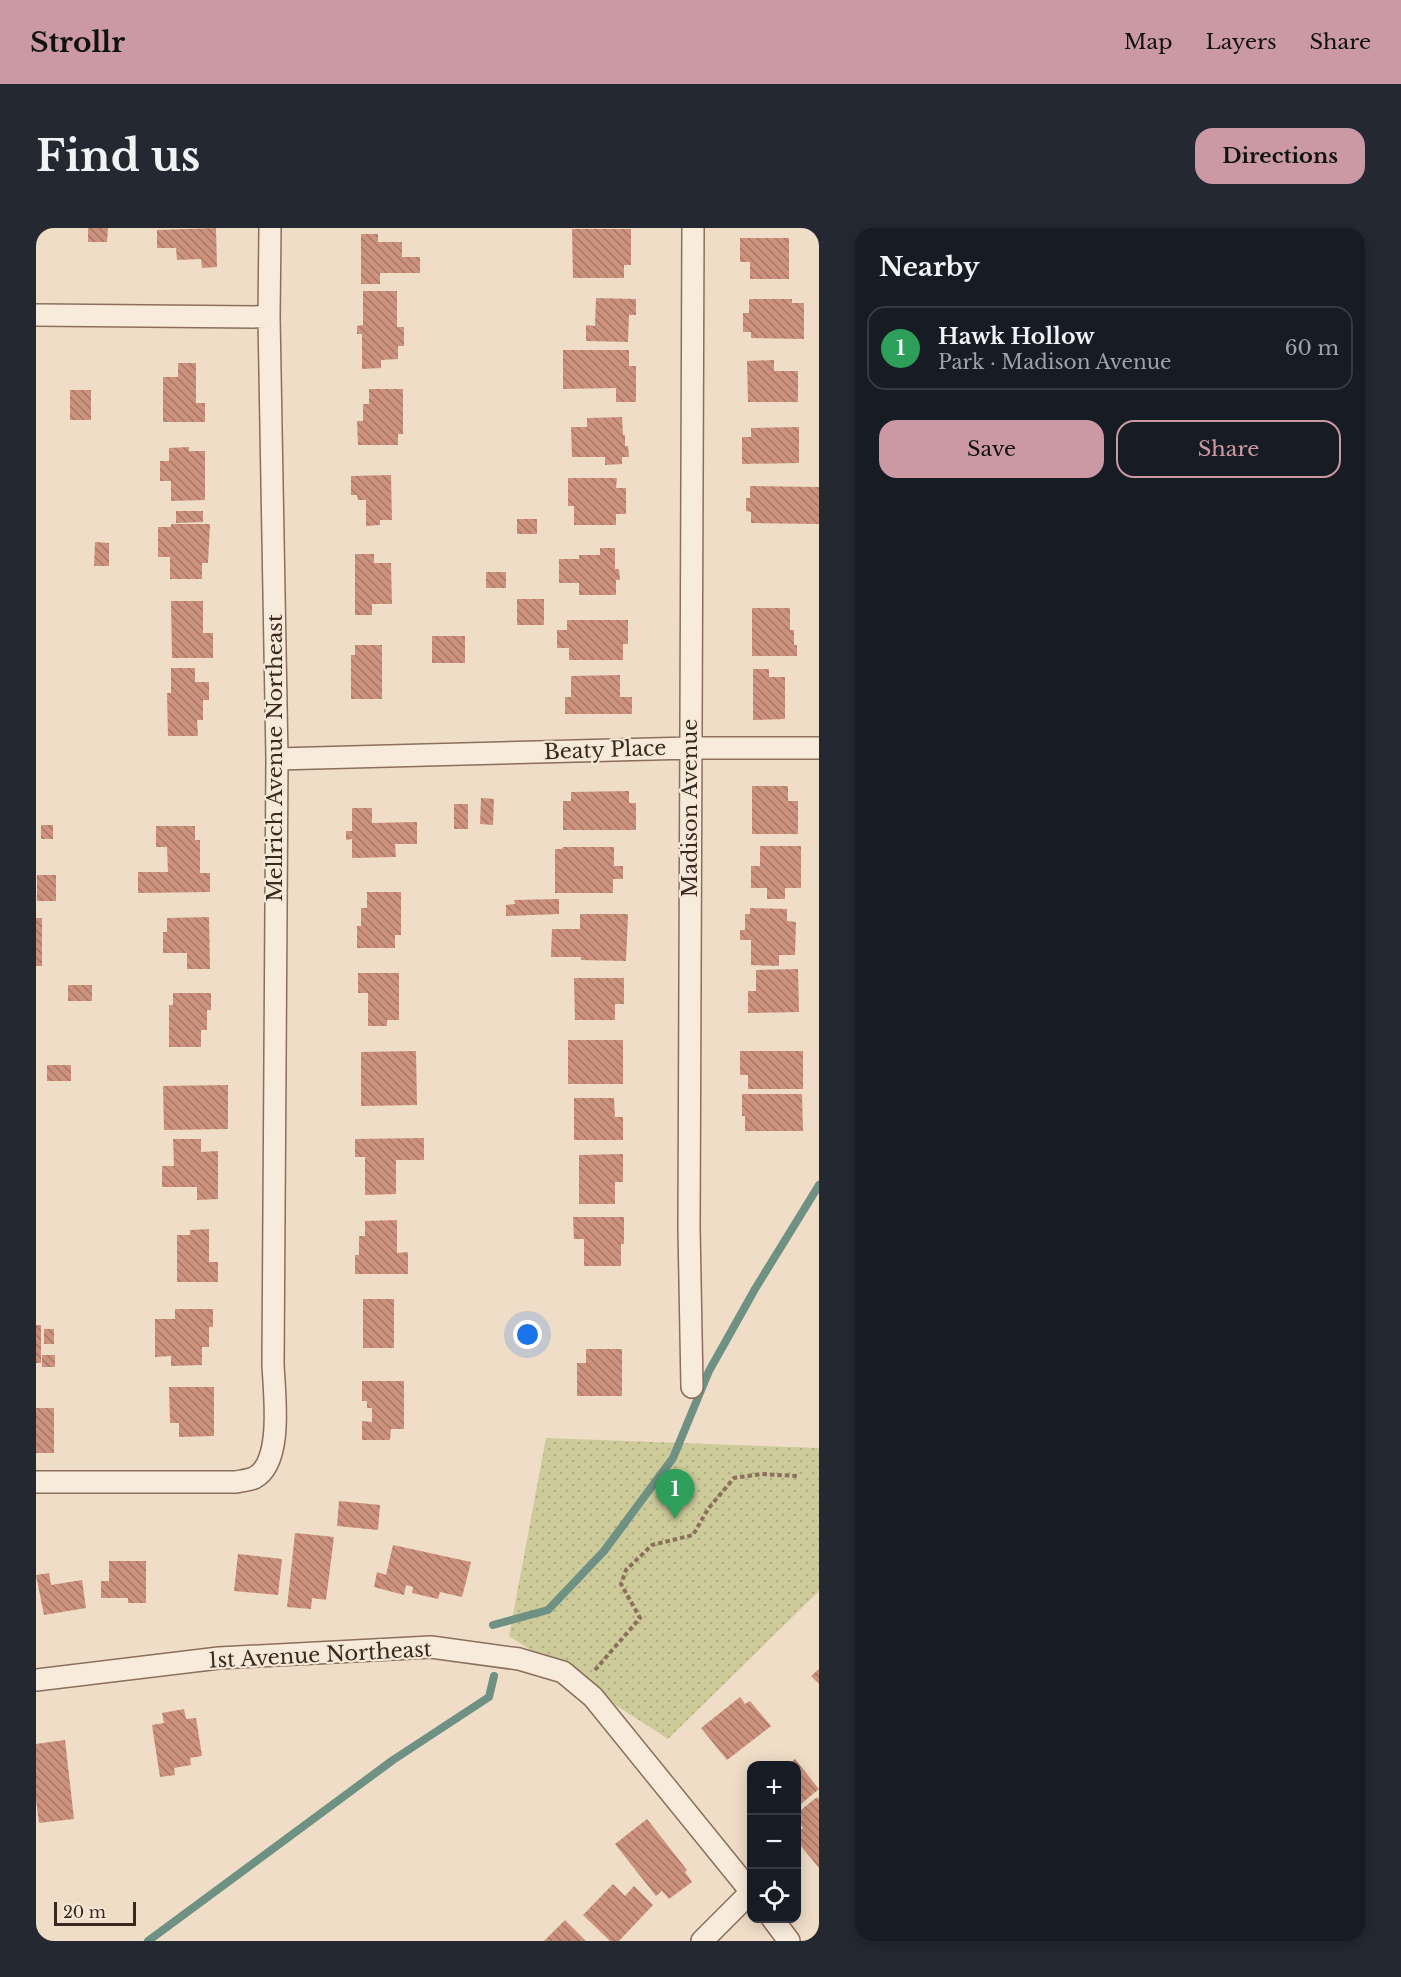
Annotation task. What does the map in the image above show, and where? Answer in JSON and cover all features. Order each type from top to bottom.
[{"type":"street","name":"Mellrich Avenue Northeast","points":[[36,1482],[236,1482],[255,1477],[266,1466],[271,1456],[275,1435],[277,759],[269,317],[270,228]]},
{"type":"street","name":"Madison Avenue","points":[[692,1388],[689,1228],[693,228]]},
{"type":"street","points":[[36,315],[269,317]]},
{"type":"street","name":"Beaty Place","points":[[277,759],[690,748],[819,748]]},
{"type":"street","name":"1st Avenue Northeast","points":[[36,1680],[219,1658],[431,1647],[519,1659],[563,1672],[593,1696],[747,1887]]},
{"type":"street","points":[[702,1941],[747,1896]]},
{"type":"street","points":[[776,1923],[789,1941]]},
{"type":"path","points":[[581,1687],[640,1618],[621,1584],[626,1570],[652,1545],[693,1535],[708,1509],[734,1478],[761,1474],[797,1476]]},
{"type":"shaded area","points":[[546,1438],[819,1448],[819,1591],[668,1739],[509,1636]]},
{"type":"building","points":[[88,228],[108,228],[107,242],[88,242]]},
{"type":"building","points":[[216,228],[217,267],[202,268],[201,259],[177,260],[176,248],[157,248],[157,230]]},
{"type":"building","points":[[572,229],[631,229],[631,265],[624,265],[624,278],[573,278]]},
{"type":"building","points":[[361,234],[378,234],[378,242],[402,242],[402,257],[420,257],[420,273],[380,273],[380,284],[361,284]]},
{"type":"building","points":[[740,238],[789,238],[789,279],[750,279],[750,262],[740,262]]},
{"type":"building","points":[[363,291],[397,291],[397,327],[404,327],[404,346],[398,346],[398,359],[381,360],[381,368],[362,369],[362,334],[357,334],[357,326],[363,325]]},
{"type":"building","points":[[596,298],[636,299],[636,315],[629,315],[628,342],[586,341],[586,325],[595,326]]},
{"type":"building","points":[[749,299],[792,299],[792,303],[804,303],[804,339],[751,338],[751,332],[743,332],[743,313],[749,313]]},
{"type":"building","points":[[563,350],[629,350],[629,366],[636,366],[636,402],[616,402],[616,388],[563,389]]},
{"type":"building","points":[[774,360],[774,371],[798,371],[798,402],[748,402],[747,361]]},
{"type":"building","points":[[178,363],[196,363],[196,403],[205,403],[205,422],[163,422],[163,377],[178,377]]},
{"type":"building","points":[[369,389],[403,389],[403,434],[398,434],[398,445],[358,445],[357,421],[363,421],[363,404],[369,404]]},
{"type":"building","points":[[70,390],[91,390],[91,420],[70,420]]},
{"type":"building","points":[[622,417],[623,435],[625,435],[625,446],[628,446],[629,457],[622,457],[622,464],[605,465],[605,457],[572,457],[571,427],[587,427],[587,418]]},
{"type":"building","points":[[799,427],[799,463],[742,464],[742,437],[751,437],[751,428]]},
{"type":"building","points":[[189,447],[189,451],[205,451],[205,500],[171,501],[171,481],[160,481],[160,461],[169,461],[169,448]]},
{"type":"building","points":[[391,475],[392,520],[380,520],[380,525],[366,526],[366,500],[358,500],[357,495],[351,495],[351,476]]},
{"type":"building","points":[[568,478],[617,478],[616,488],[626,488],[626,514],[616,514],[616,525],[574,525],[574,506],[568,506]]},
{"type":"building","points":[[750,486],[819,487],[819,524],[751,523],[751,512],[746,511],[746,498],[750,498]]},
{"type":"building","points":[[176,511],[203,511],[203,522],[176,523]]},
{"type":"building","points":[[517,519],[537,519],[537,534],[517,534]]},
{"type":"building","points":[[171,524],[210,524],[208,563],[202,563],[202,579],[170,579],[170,557],[158,557],[158,527],[171,527]]},
{"type":"building","points":[[95,542],[109,543],[109,566],[94,566]]},
{"type":"building","points":[[600,548],[615,548],[615,569],[619,569],[620,580],[616,580],[616,595],[579,595],[579,583],[559,583],[559,559],[579,559],[579,555],[600,555]]},
{"type":"building","points":[[355,554],[374,554],[374,563],[391,563],[392,604],[372,604],[372,615],[355,615]]},
{"type":"building","points":[[486,572],[506,572],[506,588],[486,588]]},
{"type":"building","points":[[517,599],[544,599],[544,625],[517,625]]},
{"type":"building","points":[[171,601],[203,601],[203,633],[213,633],[213,658],[172,658]]},
{"type":"building","points":[[752,608],[790,608],[790,630],[794,630],[797,656],[752,656]]},
{"type":"building","points":[[567,620],[628,620],[628,644],[623,644],[623,660],[569,660],[569,648],[557,648],[557,630],[567,630]]},
{"type":"building","points":[[432,636],[465,636],[465,663],[432,663]]},
{"type":"building","points":[[355,645],[382,645],[382,699],[351,699],[351,655],[355,655]]},
{"type":"building","points":[[171,668],[195,668],[195,682],[209,682],[209,700],[203,700],[203,720],[197,720],[198,736],[168,736],[167,693],[171,693]]},
{"type":"building","points":[[753,669],[769,669],[769,677],[785,677],[785,719],[753,720]]},
{"type":"building","points":[[620,675],[620,697],[632,697],[632,714],[565,714],[565,697],[571,697],[571,676]]},
{"type":"building","points":[[752,786],[788,786],[788,801],[798,801],[798,834],[752,834]]},
{"type":"building","points":[[629,791],[629,803],[636,803],[636,830],[563,830],[563,801],[571,801],[571,792]]},
{"type":"building","points":[[481,798],[494,799],[493,825],[480,824]]},
{"type":"building","points":[[454,804],[468,804],[468,829],[454,829]]},
{"type":"building","points":[[352,808],[372,808],[372,823],[417,822],[417,844],[395,844],[396,857],[352,858],[352,839],[346,840],[346,831],[352,831]]},
{"type":"building","points":[[41,825],[53,825],[53,839],[41,839]]},
{"type":"building","points":[[156,826],[195,826],[195,840],[200,840],[200,873],[210,873],[210,892],[138,893],[138,872],[168,872],[167,847],[156,847]]},
{"type":"building","points":[[760,846],[801,846],[801,888],[785,888],[785,899],[767,899],[767,888],[751,888],[751,866],[760,866]]},
{"type":"building","points":[[614,847],[614,866],[623,866],[623,879],[613,879],[613,893],[555,893],[555,849]]},
{"type":"building","points":[[37,875],[56,875],[56,901],[37,901]]},
{"type":"building","points":[[367,892],[401,892],[401,935],[395,935],[395,948],[357,948],[357,926],[361,926],[361,908],[367,908]]},
{"type":"building","points":[[559,899],[559,914],[506,916],[506,905],[515,904],[514,900]]},
{"type":"building","points":[[750,908],[787,909],[787,921],[796,922],[795,955],[779,955],[779,966],[751,965],[751,940],[740,940],[740,930],[745,930],[745,914],[750,914]]},
{"type":"building","points":[[580,914],[628,914],[626,961],[551,957],[552,929],[580,929]]},
{"type":"building","points":[[209,917],[210,969],[187,969],[187,953],[163,953],[163,932],[167,932],[167,918]]},
{"type":"building","points":[[36,918],[42,918],[42,966],[36,966]]},
{"type":"building","points":[[798,969],[799,1012],[748,1013],[748,991],[756,991],[756,970]]},
{"type":"building","points":[[358,973],[399,973],[399,1020],[387,1020],[387,1026],[368,1026],[368,993],[358,993]]},
{"type":"building","points":[[574,978],[624,978],[624,1004],[615,1004],[615,1020],[575,1020]]},
{"type":"building","points":[[68,985],[92,985],[92,1001],[68,1001]]},
{"type":"building","points":[[173,993],[211,993],[211,1010],[207,1010],[207,1030],[201,1030],[201,1047],[169,1047],[169,1005],[173,1005]]},
{"type":"building","points":[[568,1040],[623,1040],[623,1084],[568,1084]]},
{"type":"building","points":[[416,1051],[417,1105],[361,1106],[361,1052]]},
{"type":"building","points":[[740,1051],[803,1051],[803,1089],[748,1089],[748,1075],[740,1075]]},
{"type":"building","points":[[47,1065],[71,1065],[71,1081],[47,1081]]},
{"type":"building","points":[[228,1085],[228,1129],[164,1130],[163,1086]]},
{"type":"building","points":[[742,1094],[802,1094],[803,1131],[745,1131]]},
{"type":"building","points":[[574,1098],[614,1098],[615,1117],[623,1117],[623,1140],[574,1140]]},
{"type":"building","points":[[424,1138],[424,1160],[396,1160],[396,1194],[365,1195],[365,1157],[355,1157],[355,1139]]},
{"type":"building","points":[[173,1139],[201,1139],[201,1152],[218,1151],[218,1199],[197,1200],[197,1187],[162,1187],[162,1166],[174,1166]]},
{"type":"building","points":[[623,1154],[623,1182],[615,1182],[615,1204],[579,1204],[579,1155]]},
{"type":"building","points":[[573,1217],[624,1217],[621,1266],[584,1266],[584,1239],[574,1239]]},
{"type":"building","points":[[397,1220],[397,1253],[408,1252],[408,1274],[355,1274],[355,1255],[359,1255],[359,1236],[365,1236],[365,1221]]},
{"type":"building","points":[[209,1229],[209,1262],[218,1262],[218,1282],[177,1282],[177,1235],[190,1235],[190,1230]]},
{"type":"building","points":[[363,1299],[394,1299],[394,1348],[363,1348]]},
{"type":"building","points":[[175,1309],[213,1309],[213,1327],[209,1327],[209,1347],[202,1347],[202,1365],[171,1366],[171,1356],[155,1357],[155,1319],[175,1319]]},
{"type":"building","points":[[36,1325],[41,1325],[41,1363],[36,1363]]},
{"type":"building","points":[[44,1329],[54,1329],[54,1344],[44,1344]]},
{"type":"building","points":[[586,1349],[622,1349],[622,1396],[577,1396],[577,1363],[586,1363]]},
{"type":"building","points":[[42,1355],[55,1355],[55,1367],[42,1367]]},
{"type":"building","points":[[362,1381],[404,1381],[404,1429],[391,1429],[390,1440],[362,1440],[362,1421],[372,1422],[372,1408],[367,1408],[367,1401],[362,1401]]},
{"type":"building","points":[[169,1387],[214,1387],[214,1436],[179,1437],[179,1423],[170,1423]]},
{"type":"building","points":[[36,1408],[54,1408],[54,1453],[36,1453]]},
{"type":"building","points":[[339,1501],[380,1505],[378,1530],[337,1526]]},
{"type":"building","points":[[295,1533],[334,1537],[326,1600],[312,1598],[311,1609],[287,1607]]},
{"type":"building","points":[[393,1545],[471,1562],[462,1597],[440,1592],[438,1599],[412,1593],[413,1587],[406,1585],[404,1595],[374,1587],[377,1572],[386,1575]]},
{"type":"building","points":[[238,1554],[282,1559],[278,1595],[234,1591]]},
{"type":"building","points":[[109,1561],[146,1561],[146,1603],[128,1603],[128,1598],[101,1598],[101,1581],[109,1581]]},
{"type":"building","points":[[49,1573],[51,1585],[82,1580],[86,1608],[44,1615],[36,1575]]},
{"type":"building","points":[[819,1669],[819,1684],[811,1676]]},
{"type":"building","points":[[740,1697],[745,1704],[750,1701],[771,1726],[727,1760],[701,1728]]},
{"type":"building","points":[[184,1709],[186,1719],[196,1718],[202,1756],[190,1758],[191,1765],[174,1768],[175,1775],[160,1777],[152,1725],[164,1723],[162,1713]]},
{"type":"building","points":[[65,1740],[74,1819],[39,1823],[36,1800],[36,1744]]},
{"type":"building","points":[[801,1766],[819,1789],[801,1804]]},
{"type":"building","points":[[817,1797],[819,1799],[819,1868],[801,1846],[801,1829],[803,1828],[801,1810]]},
{"type":"building","points":[[647,1819],[687,1870],[685,1872],[692,1882],[669,1899],[662,1891],[656,1896],[615,1844]]},
{"type":"building","points":[[613,1884],[625,1896],[634,1886],[653,1905],[619,1941],[610,1941],[583,1915]]},
{"type":"building","points":[[565,1920],[586,1941],[544,1941]]},
{"type":"waterway","points":[[493,1625],[548,1610],[604,1551],[673,1458],[709,1371],[755,1289],[819,1185]]},
{"type":"waterway","points":[[148,1941],[393,1760],[489,1697],[494,1676]]},
{"type":"place","name":"Hawk Hollow","points":[[675,1519]]}]
